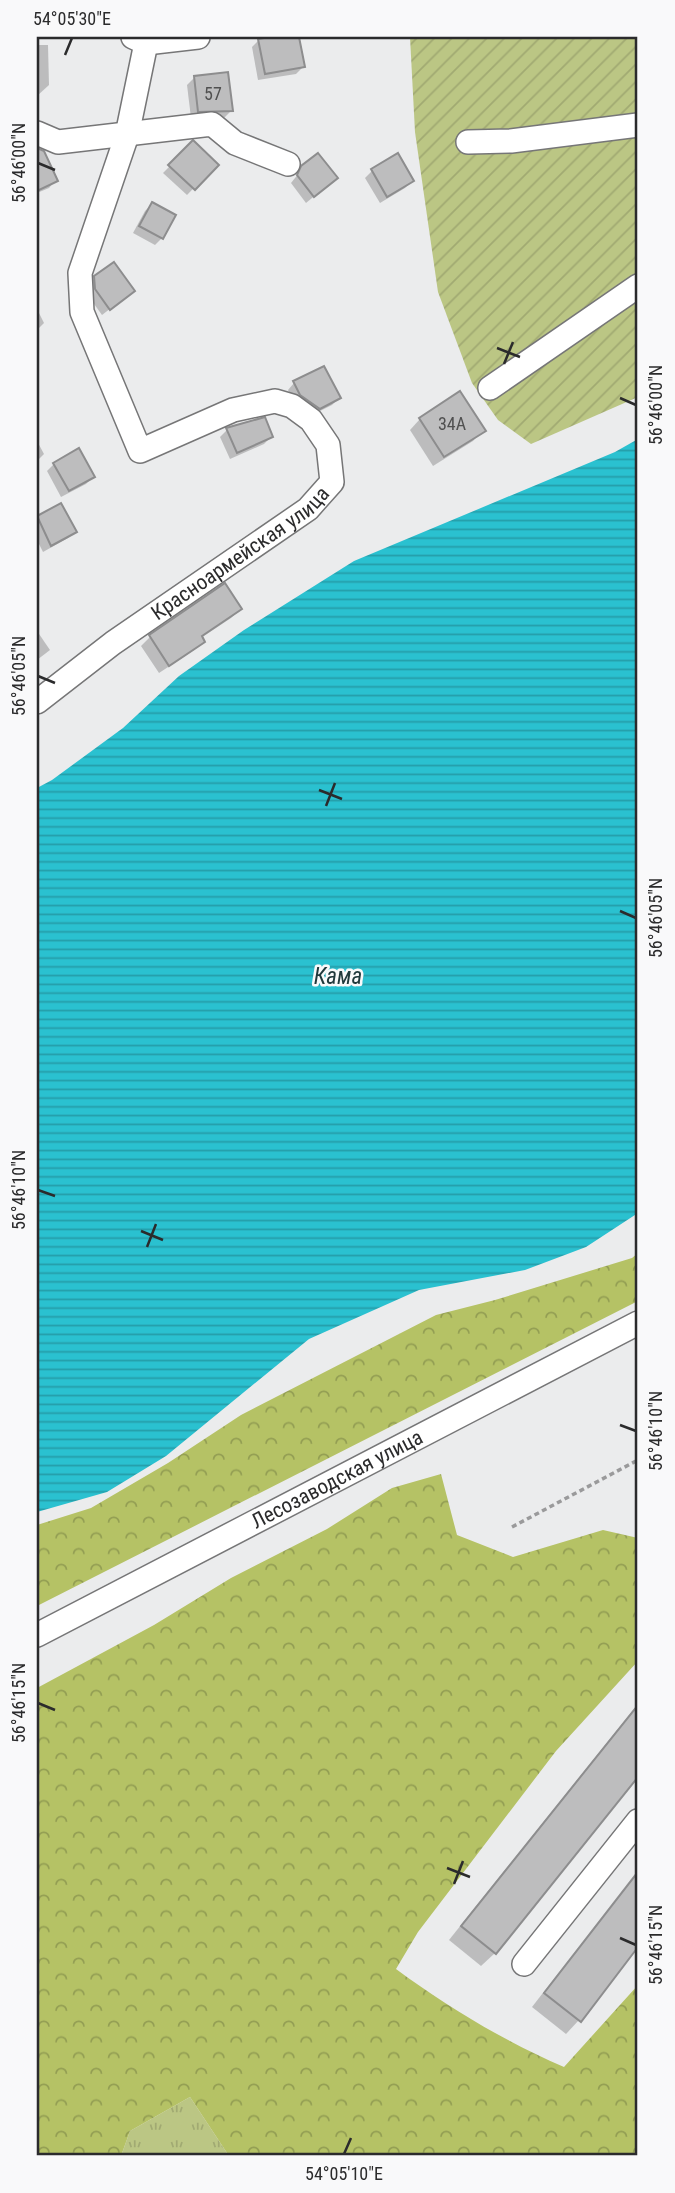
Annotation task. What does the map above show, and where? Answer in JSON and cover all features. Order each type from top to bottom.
[{"type":"street","name":"Красноармейская улица","points":[[37,702],[113,643],[308,509],[331,482],[328,445],[311,420],[292,406],[275,401],[233,410],[140,451],[82,312],[80,273],[127,135],[139,40],[198,37]]},
{"type":"street","points":[[37,133],[58,142],[212,124],[235,143],[289,164]]},
{"type":"street","points":[[468,142],[511,141],[638,125]]},
{"type":"street","points":[[490,388],[638,286]]},
{"type":"street","name":"Лесозаводская улица","points":[[37,1635],[638,1323]]},
{"type":"street","points":[[524,1964],[638,1821]]},
{"type":"path","points":[[512,1527],[638,1460]]},
{"type":"green space","points":[[410,37],[638,37],[638,397],[531,444],[498,420],[472,383],[438,292],[415,132]]},
{"type":"green space","points":[[638,1253],[638,1301],[37,1606],[37,1525],[91,1508],[168,1463],[241,1415],[436,1315],[632,1258]]},
{"type":"green space","points":[[441,1474],[457,1535],[513,1557],[603,1530],[638,1538],[638,1661],[556,1751],[418,1932],[396,1969],[477,2023],[564,2067],[638,1985],[638,2156],[229,2156],[190,2097],[130,2131],[121,2156],[37,2156],[37,1688],[154,1625],[231,1578],[327,1529],[392,1488]]},
{"type":"green space","points":[[190,2097],[229,2156],[121,2156],[130,2131]]},
{"type":"water","name":"Кама","points":[[638,439],[638,1213],[586,1247],[525,1270],[419,1290],[309,1339],[166,1456],[107,1492],[37,1512],[37,788],[123,728],[179,676],[244,630],[354,561],[615,452]]},
{"type":"building","points":[[299,37],[305,67],[265,74],[258,39]]},
{"type":"building","points":[[228,72],[233,111],[198,112],[194,76]]},
{"type":"building","points":[[193,140],[219,165],[195,190],[168,165]]},
{"type":"building","points":[[37,148],[44,151],[58,181],[37,191]]},
{"type":"building","points":[[318,153],[338,178],[314,197],[297,175],[301,166]]},
{"type":"building","points":[[398,153],[414,181],[387,197],[371,169]]},
{"type":"building","points":[[152,202],[176,215],[163,239],[139,226]]},
{"type":"building","points":[[114,262],[135,291],[110,310],[95,289],[94,276]]},
{"type":"building","points":[[324,366],[341,398],[320,409],[300,395],[293,381]]},
{"type":"building","points":[[460,391],[486,431],[444,457],[419,418]]},
{"type":"building","points":[[265,417],[273,437],[237,453],[226,428]]},
{"type":"building","points":[[79,448],[95,477],[69,491],[53,463]]},
{"type":"building","points":[[61,503],[77,532],[51,546],[37,516]]},
{"type":"building","points":[[225,583],[242,609],[202,636],[205,642],[169,666],[149,635]]},
{"type":"building","points":[[638,1705],[638,1777],[496,1954],[461,1926]]},
{"type":"building","points":[[638,1872],[638,1947],[581,2022],[544,1993]]}]
